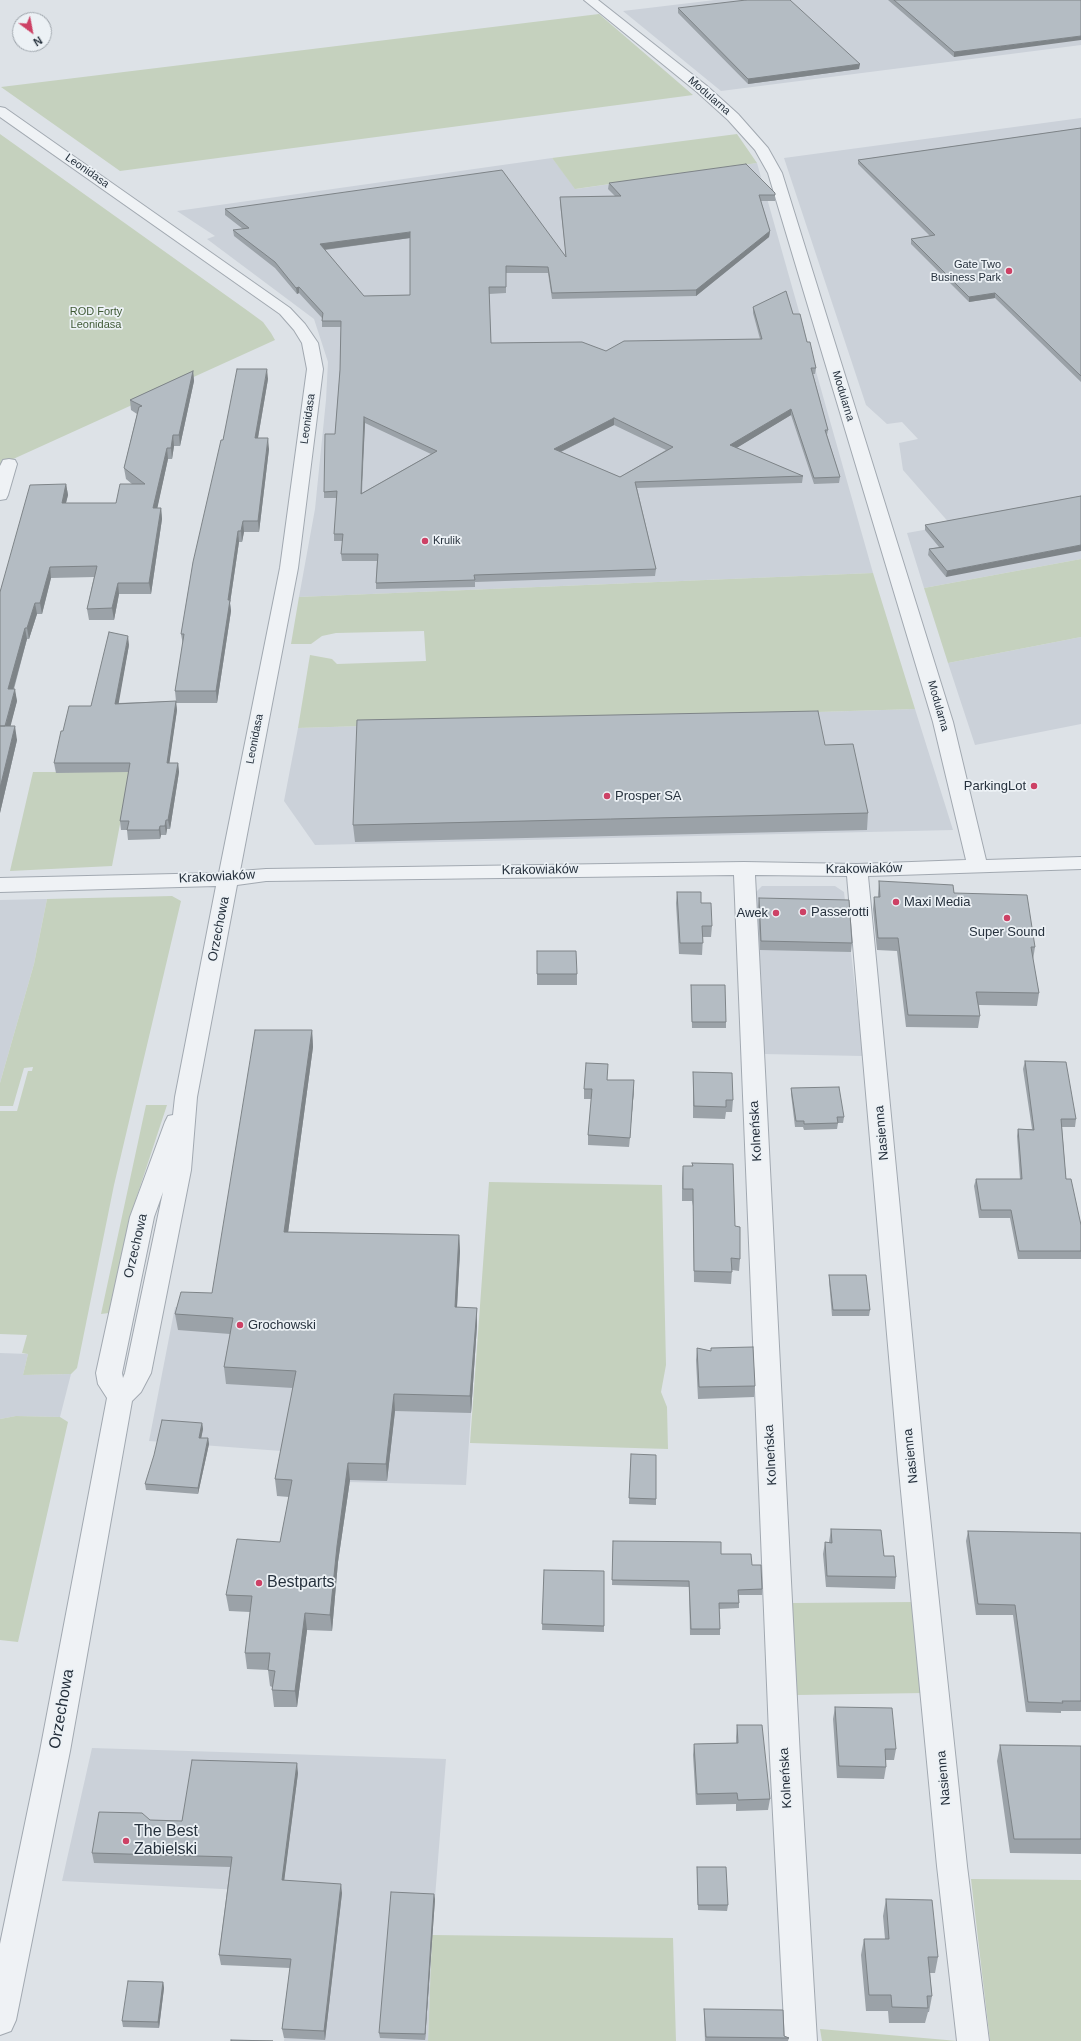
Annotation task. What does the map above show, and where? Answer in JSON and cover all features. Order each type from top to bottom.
[{"type":"street","name":"Modularna","points":[[590,0],[720,104],[756,142],[774,173],[943,722],[977,865]]},
{"type":"street","name":"Leonidasa","points":[[0,111],[277,305],[300,327],[313,351],[315,369],[289,568],[229,878]]},
{"type":"street","points":[[0,495],[9,464]]},
{"type":"street","name":"Krakowiaków","points":[[0,885],[229,878],[274,874],[744,868],[857,870],[977,865],[1081,863]]},
{"type":"street","name":"Kolneńska","points":[[744,868],[785,1758],[801,2041]]},
{"type":"street","name":"Nasienna","points":[[857,870],[911,1454],[952,1866],[973,2041]]},
{"type":"street","name":"Orzechowa","points":[[0,2020],[55,1751],[120,1397],[132,1385],[138,1373],[179,1170],[186,1097],[229,878]]},
{"type":"shaded area","points":[[715,0],[1081,0],[1081,45],[721,91],[623,11]]},
{"type":"shaded area","points":[[1081,118],[1081,559],[924,588],[907,533],[951,525],[903,470],[899,443],[918,439],[902,422],[887,424],[866,405],[784,158]]},
{"type":"shaded area","points":[[552,158],[576,189],[757,163],[873,573],[299,597],[315,509],[326,400],[328,362],[314,319],[207,239],[215,236],[177,211]]},
{"type":"shaded area","points":[[1081,637],[1081,724],[975,745],[948,663]]},
{"type":"shaded area","name":"Prosper SA","points":[[915,709],[953,830],[315,845],[284,801],[298,728]]},
{"type":"shaded area","points":[[762,886],[835,886],[844,892],[863,1056],[763,1054],[755,893]]},
{"type":"shaded area","points":[[47,899],[34,964],[0,1083],[0,900]]},
{"type":"shaded area","points":[[175,1307],[477,1325],[466,1485],[347,1482],[334,1455],[149,1441]]},
{"type":"shaded area","points":[[0,1353],[28,1354],[23,1375],[71,1374],[60,1417],[16,1416],[0,1419]]},
{"type":"shaded area","points":[[92,1748],[446,1759],[432,1935],[428,2041],[284,2041],[302,1893],[62,1881]]},
{"type":"green space","points":[[599,14],[693,95],[120,171],[1,87]]},
{"type":"green space","name":"ROD Forty Leonidasa","points":[[0,134],[263,322],[275,340],[0,465]]},
{"type":"green space","points":[[737,134],[757,163],[575,189],[552,158]]},
{"type":"green space","points":[[1081,559],[1081,637],[948,663],[924,588]]},
{"type":"green space","points":[[873,573],[915,709],[298,728],[310,655],[332,659],[337,664],[426,661],[424,631],[336,633],[322,636],[311,644],[291,644],[299,597]]},
{"type":"green space","points":[[33,772],[130,772],[112,866],[10,871]]},
{"type":"green space","points":[[172,896],[181,901],[114,1185],[77,1368],[71,1374],[23,1375],[28,1354],[22,1353],[27,1335],[0,1334],[0,1111],[17,1111],[28,1071],[32,1071],[33,1067],[24,1068],[13,1106],[0,1106],[0,1083],[34,964],[47,899]]},
{"type":"green space","points":[[146,1105],[167,1105],[136,1199],[109,1313],[101,1314]]},
{"type":"green space","points":[[489,1182],[662,1185],[666,1365],[661,1392],[667,1407],[668,1449],[470,1443]]},
{"type":"green space","points":[[16,1416],[60,1417],[68,1422],[18,1642],[0,1640],[0,1419]]},
{"type":"green space","points":[[915,1602],[924,1693],[797,1695],[792,1603]]},
{"type":"green space","points":[[971,1879],[1081,1880],[1081,2041],[990,2041]]},
{"type":"green space","points":[[432,1935],[673,1938],[676,2041],[428,2041]]},
{"type":"green space","points":[[820,2029],[958,2041],[822,2041]]},
{"type":"building","points":[[746,0],[790,0],[860,64],[748,79],[678,8]]},
{"type":"building","points":[[894,0],[1081,0],[1081,36],[954,52]]},
{"type":"building","name":"Gate Two Business Park","points":[[1081,128],[1081,376],[995,293],[969,297],[911,239],[935,235],[858,160]]},
{"type":"building","points":[[746,164],[775,193],[775,195],[759,195],[770,231],[696,290],[552,293],[548,267],[506,266],[506,287],[489,287],[491,343],[582,342],[606,351],[624,341],[762,339],[753,307],[786,291],[793,314],[800,314],[807,342],[810,342],[816,368],[811,368],[828,430],[825,430],[840,477],[814,478],[791,409],[730,445],[803,476],[635,482],[656,569],[474,575],[475,580],[376,583],[378,554],[341,554],[343,534],[334,534],[337,491],[324,492],[325,434],[335,434],[340,370],[341,321],[322,321],[323,313],[299,287],[296,288],[275,262],[233,230],[249,228],[225,209],[502,170],[566,257],[560,197],[621,196],[609,183]],"holes":[[[410,232],[410,295],[364,296],[320,244]],[[364,417],[437,451],[361,494]],[[614,418],[673,447],[620,477],[554,449]]]},
{"type":"building","points":[[237,369],[267,369],[255,438],[268,438],[258,521],[243,521],[241,531],[238,531],[228,600],[230,600],[216,691],[175,691],[184,634],[181,634],[193,562],[221,440],[223,440]]},
{"type":"building","points":[[193,371],[179,435],[173,435],[171,448],[167,448],[153,508],[161,508],[149,583],[118,583],[112,608],[87,609],[97,566],[50,567],[40,603],[35,603],[27,628],[25,628],[8,689],[15,689],[5,726],[0,726],[0,592],[30,485],[66,484],[62,503],[116,503],[120,484],[145,484],[124,468],[139,407],[142,406],[130,400]]},
{"type":"building","points":[[1081,496],[1081,545],[947,571],[929,549],[944,547],[925,525]]},
{"type":"building","points":[[109,632],[128,636],[115,704],[176,701],[167,763],[178,763],[168,820],[166,820],[165,826],[160,826],[159,830],[127,830],[129,821],[120,821],[130,763],[54,763],[61,731],[63,731],[69,706],[91,706]]},
{"type":"building","name":"Prosper SA","points":[[818,711],[825,745],[853,744],[868,813],[353,825],[357,720]]},
{"type":"building","points":[[0,726],[15,726],[0,788]]},
{"type":"building","points":[[879,881],[953,885],[954,893],[1027,895],[1035,947],[1031,947],[1039,993],[976,992],[980,1016],[908,1015],[898,938],[878,938],[874,897],[880,897]]},
{"type":"building","points":[[677,892],[701,892],[701,903],[711,903],[712,926],[702,926],[703,943],[680,943]]},
{"type":"building","points":[[759,898],[849,900],[852,943],[761,941]]},
{"type":"building","points":[[537,951],[576,951],[577,974],[537,974]]},
{"type":"building","points":[[691,985],[725,985],[726,1022],[692,1022]]},
{"type":"building","points":[[255,1030],[312,1030],[284,1232],[459,1235],[455,1307],[477,1308],[470,1396],[394,1394],[386,1464],[348,1463],[330,1615],[305,1613],[295,1691],[272,1690],[275,1671],[268,1670],[270,1653],[245,1653],[252,1596],[226,1595],[237,1539],[280,1542],[292,1480],[275,1479],[296,1371],[224,1367],[233,1318],[175,1314],[181,1292],[212,1293]]},
{"type":"building","points":[[1025,1061],[1066,1062],[1076,1119],[1061,1119],[1066,1179],[1071,1179],[1081,1225],[1081,1251],[1019,1251],[1011,1210],[981,1210],[976,1179],[1022,1179],[1018,1129],[1034,1130]]},
{"type":"building","points":[[586,1063],[608,1064],[607,1080],[634,1080],[630,1138],[588,1135],[592,1089],[584,1089]]},
{"type":"building","points":[[693,1072],[732,1073],[733,1100],[726,1100],[726,1107],[694,1106]]},
{"type":"building","points":[[839,1087],[844,1117],[837,1117],[838,1123],[804,1124],[804,1121],[796,1121],[791,1088]]},
{"type":"building","points":[[692,1163],[733,1164],[735,1226],[740,1227],[740,1259],[731,1258],[732,1272],[694,1271],[693,1189],[683,1189],[683,1166],[693,1166]]},
{"type":"building","points":[[829,1275],[866,1275],[870,1310],[833,1310]]},
{"type":"building","points":[[753,1347],[755,1386],[699,1387],[697,1348],[711,1351],[711,1348]]},
{"type":"building","points":[[162,1420],[202,1423],[199,1438],[208,1438],[198,1488],[145,1484],[154,1455]]},
{"type":"building","points":[[631,1454],[656,1455],[656,1499],[629,1498]]},
{"type":"building","points":[[831,1529],[881,1530],[884,1556],[894,1556],[896,1577],[827,1576],[825,1542],[832,1543]]},
{"type":"building","points":[[968,1531],[1081,1533],[1081,1701],[1062,1701],[1063,1703],[1028,1702],[1015,1605],[978,1604]]},
{"type":"building","points":[[613,1541],[721,1542],[721,1554],[751,1554],[752,1565],[761,1565],[762,1589],[738,1590],[739,1603],[719,1603],[720,1629],[691,1629],[689,1581],[612,1580]]},
{"type":"building","points":[[544,1570],[604,1571],[604,1626],[542,1624]]},
{"type":"building","points":[[835,1707],[892,1708],[896,1749],[885,1749],[886,1767],[839,1766]]},
{"type":"building","points":[[737,1725],[762,1725],[770,1799],[738,1800],[737,1793],[697,1794],[694,1744],[738,1743]]},
{"type":"building","points":[[1000,1745],[1081,1746],[1081,1839],[1014,1839]]},
{"type":"building","points":[[192,1760],[297,1763],[282,1880],[341,1884],[324,2031],[282,2029],[291,1959],[219,1955],[232,1857],[92,1853],[99,1812],[142,1813],[150,1820],[182,1821]]},
{"type":"building","points":[[697,1867],[726,1867],[728,1905],[698,1905]]},
{"type":"building","points":[[391,1892],[434,1894],[425,2034],[379,2033]]},
{"type":"building","points":[[886,1899],[932,1900],[938,1957],[928,1957],[932,1996],[927,1996],[928,2008],[892,2007],[891,1995],[869,1995],[864,1939],[889,1939]]},
{"type":"building","points":[[128,1981],[163,1982],[158,2022],[122,2021]]},
{"type":"building","points":[[704,2009],[783,2010],[784,2036],[789,2038],[706,2037]]},
{"type":"building","points":[[231,2040],[273,2041],[231,2041]]},
{"type":"place","name":"Gate Two Business Park","points":[[1009,271]]},
{"type":"place","name":"Krulik","points":[[425,541]]},
{"type":"place","name":"ParkingLot","points":[[1034,786]]},
{"type":"place","name":"Prosper SA","points":[[607,796]]},
{"type":"place","name":"Maxi Media","points":[[896,902]]},
{"type":"place","name":"Passerotti","points":[[803,912]]},
{"type":"place","name":"Awek","points":[[776,913]]},
{"type":"place","name":"Super Sound","points":[[1007,918]]},
{"type":"place","name":"Grochowski","points":[[240,1325]]},
{"type":"place","name":"Bestparts","points":[[259,1583]]},
{"type":"place","name":"The Best Zabielski","points":[[126,1841]]}]
